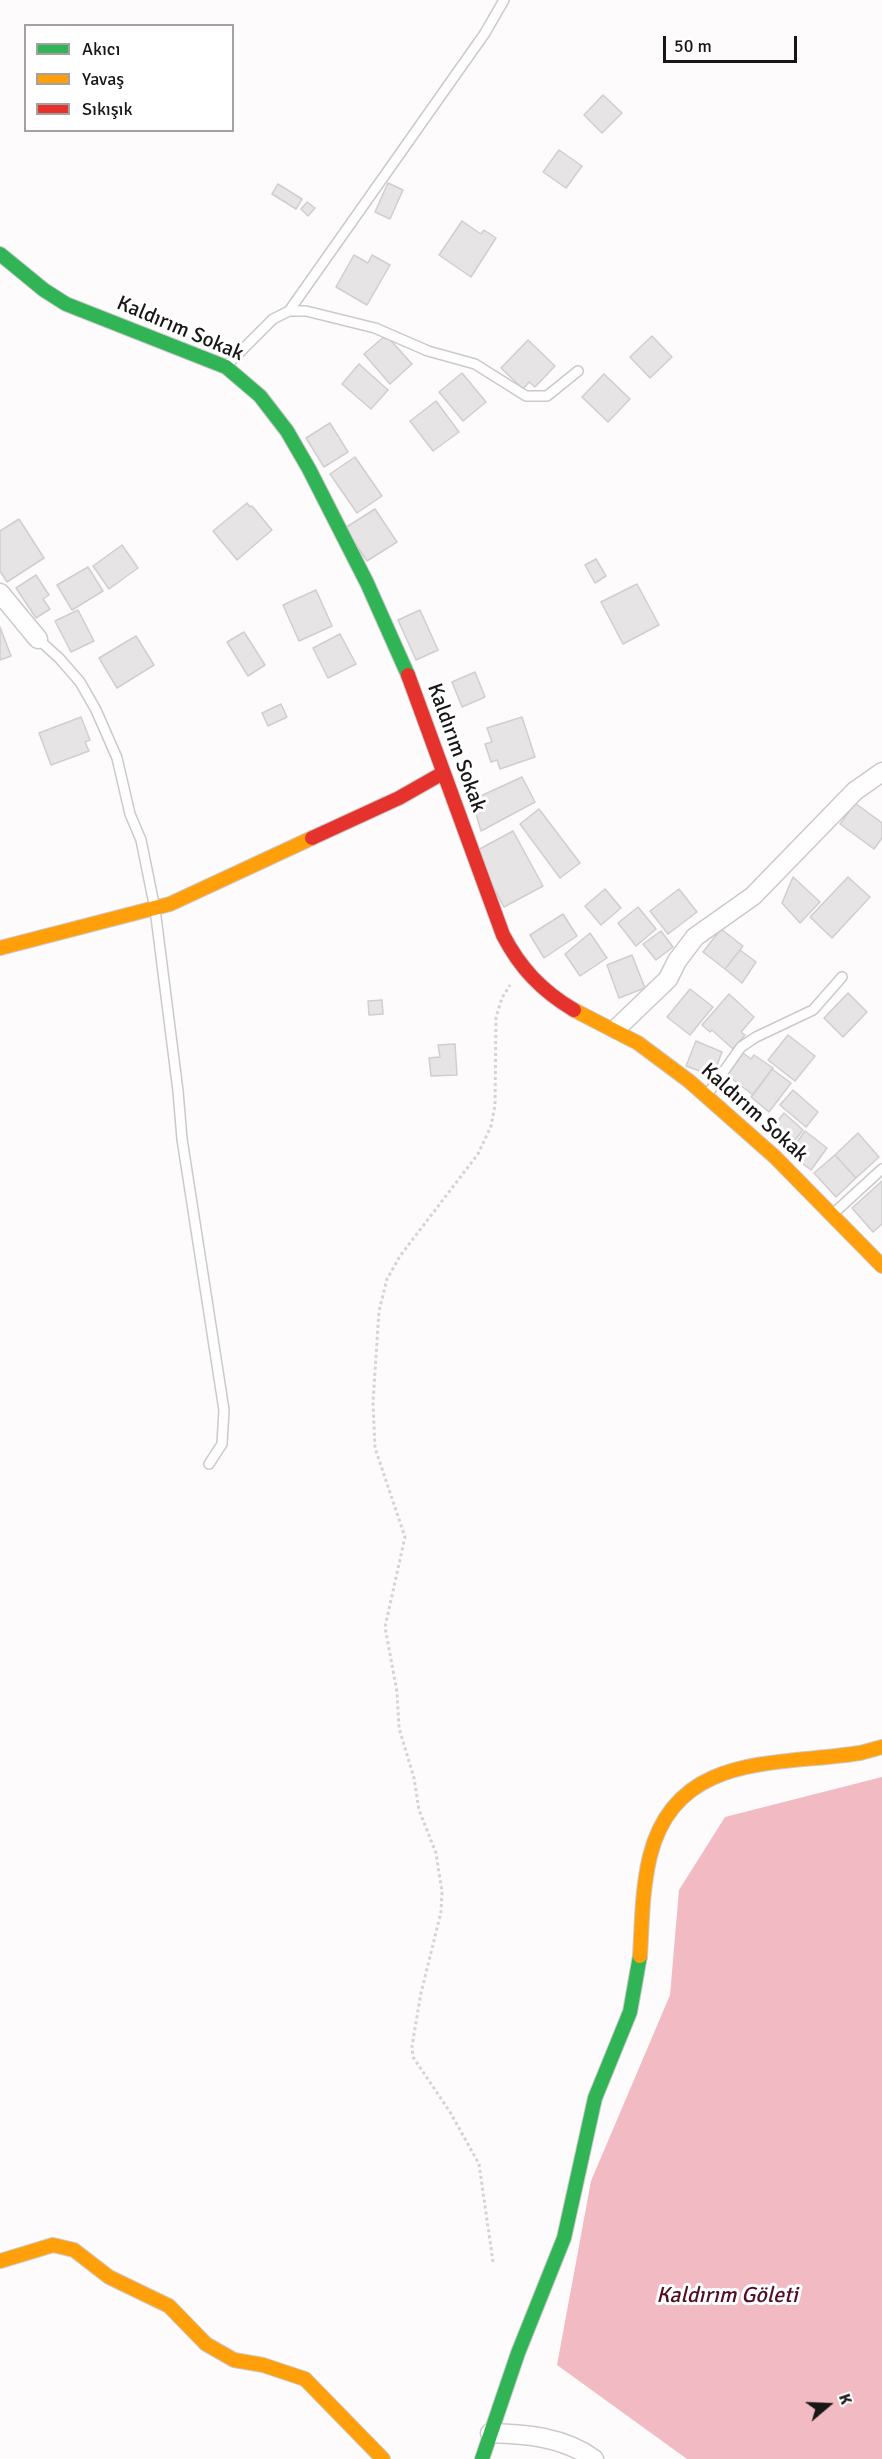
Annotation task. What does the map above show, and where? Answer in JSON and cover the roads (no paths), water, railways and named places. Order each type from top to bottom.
[{"type":"street","name":"Kaldırım Sokak","points":[[0,254],[44,290],[66,304],[225,367],[245,380],[264,399],[301,452],[401,657],[486,896],[521,968],[544,992],[573,1012],[616,1029],[655,1054],[707,1095],[834,1213],[882,1266]]},
{"type":"street","points":[[0,593],[38,639]]},
{"type":"street","points":[[0,948],[170,904],[399,798],[443,772]]},
{"type":"street","points":[[616,1029],[668,979],[677,961],[695,937],[753,896],[855,791],[882,772]]},
{"type":"street","points":[[482,2459],[568,2223],[585,2139],[602,2080],[622,2035],[636,1989],[645,1880],[654,1838],[663,1820],[689,1789],[712,1776],[882,1747]]},
{"type":"street","points":[[0,2261],[53,2246],[74,2250],[109,2277],[164,2302],[206,2344],[234,2360],[263,2365],[305,2379],[383,2459]]},
{"type":"street","points":[[490,2433],[523,2434],[560,2442],[572,2445],[594,2459]]},
{"type":"lane","points":[[289,311],[485,33],[504,0]]},
{"type":"lane","points":[[225,367],[273,319],[289,311],[306,311],[344,318],[391,333],[428,351],[475,364],[526,396],[547,396],[578,371]]},
{"type":"lane","points":[[38,639],[80,682],[117,758],[130,814],[141,840],[154,909],[178,1091],[182,1139],[224,1410],[222,1444],[209,1464]]},
{"type":"lane","points":[[707,1095],[741,1047],[756,1036],[813,1010],[842,977]]},
{"type":"lane","points":[[834,1213],[882,1169]]},
{"type":"water","name":"Kaldırım Göleti","points":[[882,1777],[882,2459],[687,2459],[557,2365],[591,2181],[670,1995],[679,1890],[725,1817]]}]
